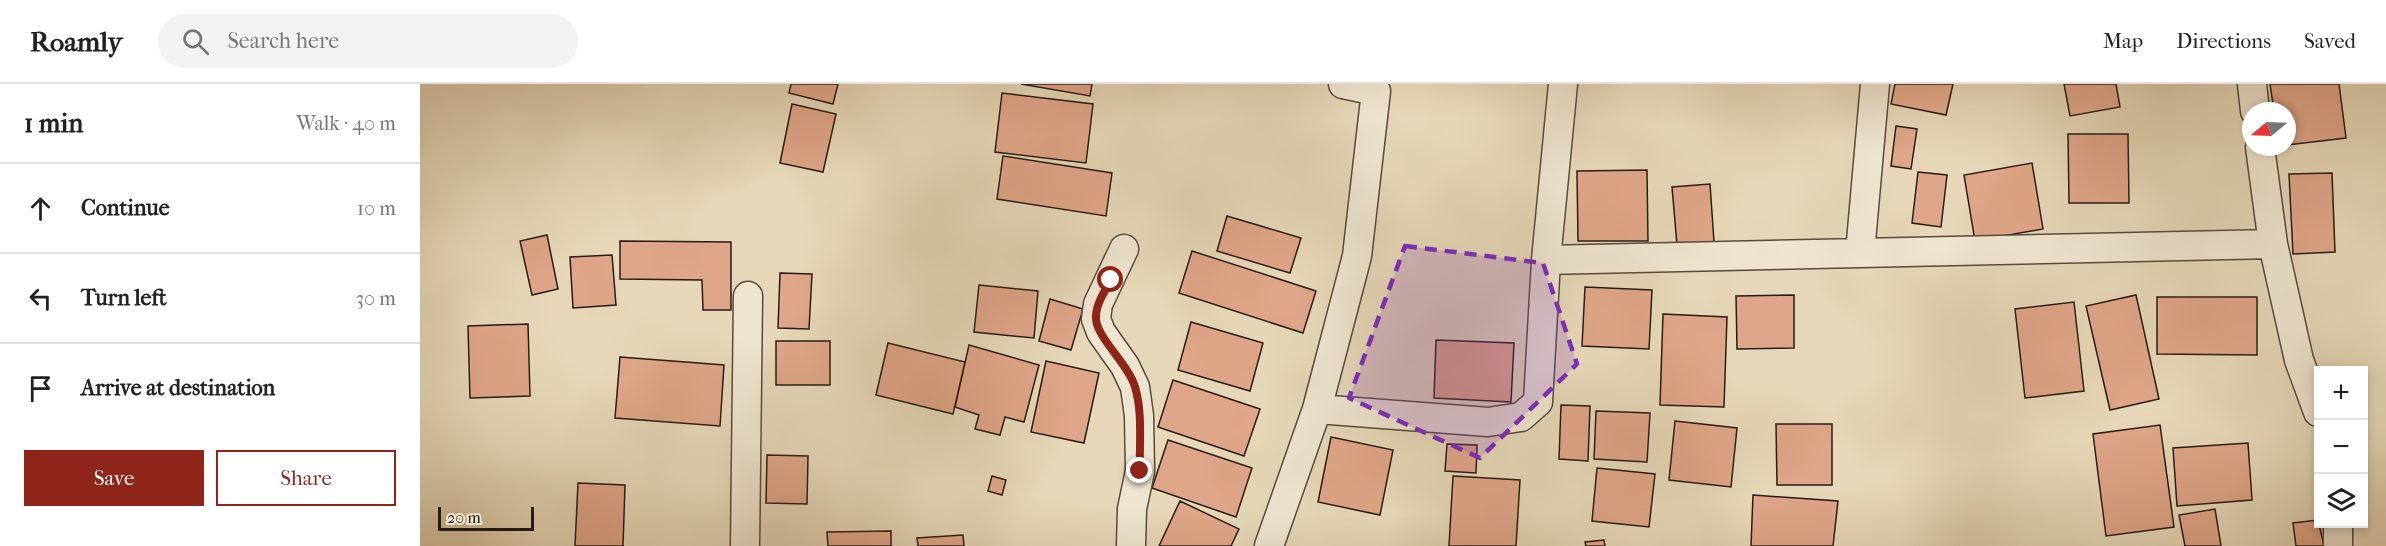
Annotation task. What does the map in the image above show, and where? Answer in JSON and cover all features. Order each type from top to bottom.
[{"type":"street","points":[[1269,546],[1317,409],[1358,256],[1376,87],[1342,84]]},
{"type":"street","points":[[1317,409],[1488,422],[1521,417],[1538,402],[1546,260],[1563,84]]},
{"type":"street","points":[[1860,253],[1875,84]]},
{"type":"street","points":[[2252,84],[2254,102]]},
{"type":"street","points":[[2261,156],[2273,244],[2299,360],[2314,399]]},
{"type":"street","points":[[1546,260],[2273,244]]},
{"type":"street","points":[[1124,249],[1098,304],[1096,319],[1101,332],[1125,366],[1135,387],[1139,416],[1140,471],[1132,509],[1131,546]]},
{"type":"street","points":[[745,546],[748,296]]},
{"type":"street","points":[[2338,528],[2338,546]]},
{"type":"highlighted area","points":[[1405,246],[1543,263],[1577,364],[1480,458],[1349,398]]},
{"type":"building","points":[[791,84],[838,84],[833,104],[789,93]]},
{"type":"building","points":[[1021,84],[1092,84],[1090,96]]},
{"type":"building","points":[[1895,84],[1953,84],[1946,115],[1891,104]]},
{"type":"building","points":[[2064,84],[2116,84],[2120,107],[2070,116]]},
{"type":"building","points":[[2270,84],[2339,84],[2346,138],[2296,144],[2296,102],[2273,102]]},
{"type":"building","points":[[1002,93],[1093,104],[1086,163],[995,152]]},
{"type":"building","points":[[792,104],[836,114],[823,172],[780,163]]},
{"type":"building","points":[[1896,126],[1917,129],[1911,169],[1891,166]]},
{"type":"building","points":[[2068,134],[2128,134],[2129,203],[2069,203]]},
{"type":"building","points":[[1003,156],[1112,173],[1106,216],[997,199]]},
{"type":"building","points":[[2032,163],[2043,229],[1975,241],[1964,175]]},
{"type":"building","points":[[1647,170],[1648,241],[1578,241],[1577,171]]},
{"type":"building","points":[[1918,172],[1947,175],[1941,227],[1912,223]]},
{"type":"building","points":[[2332,173],[2335,252],[2293,254],[2289,174]]},
{"type":"building","points":[[1710,184],[1714,242],[1677,245],[1672,187]]},
{"type":"building","points":[[1227,216],[1301,238],[1290,273],[1217,251]]},
{"type":"building","points":[[547,235],[558,289],[532,295],[520,241]]},
{"type":"building","points":[[620,241],[731,242],[731,310],[703,310],[702,280],[620,279]]},
{"type":"building","points":[[1192,251],[1316,291],[1303,333],[1179,293]]},
{"type":"building","points":[[612,255],[616,305],[573,308],[570,257]]},
{"type":"building","points":[[780,273],[812,274],[809,329],[778,328]]},
{"type":"building","points":[[979,285],[1038,291],[1034,338],[974,332]]},
{"type":"building","points":[[1585,287],[1652,290],[1649,349],[1582,346]]},
{"type":"building","points":[[1794,295],[1794,348],[1737,349],[1736,296]]},
{"type":"building","points":[[2136,295],[2159,399],[2110,410],[2086,306]]},
{"type":"building","points":[[2157,297],[2257,297],[2257,355],[2157,354]]},
{"type":"building","points":[[1050,299],[1083,309],[1071,350],[1039,341]]},
{"type":"building","points":[[2074,302],[2084,391],[2025,398],[2015,309]]},
{"type":"building","points":[[1663,314],[1727,317],[1724,407],[1660,405]]},
{"type":"building","points":[[1191,322],[1263,343],[1250,391],[1178,370]]},
{"type":"building","points":[[528,324],[530,396],[470,398],[468,326]]},
{"type":"building","points":[[1436,340],[1514,343],[1511,402],[1434,398]]},
{"type":"building","points":[[776,341],[830,341],[830,385],[776,385]]},
{"type":"building","points":[[888,343],[965,362],[953,414],[876,395]]},
{"type":"building","points":[[969,345],[1039,365],[1024,422],[1005,417],[1000,435],[975,429],[979,415],[955,407]]},
{"type":"building","points":[[620,357],[724,365],[720,426],[615,418]]},
{"type":"building","points":[[1046,361],[1099,373],[1084,443],[1031,432]]},
{"type":"building","points":[[1173,380],[1260,409],[1244,456],[1158,427]]},
{"type":"building","points":[[1561,405],[1590,406],[1588,461],[1559,459]]},
{"type":"building","points":[[1596,411],[1650,413],[1647,462],[1594,459]]},
{"type":"building","points":[[1675,421],[1737,428],[1731,487],[1669,480]]},
{"type":"building","points":[[1776,424],[1832,424],[1832,485],[1777,485]]},
{"type":"building","points":[[2160,425],[2174,527],[2106,536],[2093,434]]},
{"type":"building","points":[[1331,437],[1393,450],[1380,515],[1318,502]]},
{"type":"building","points":[[1168,440],[1252,468],[1236,517],[1152,488]]},
{"type":"building","points":[[2248,443],[2252,500],[2177,506],[2173,448]]},
{"type":"building","points":[[1447,444],[1477,445],[1476,473],[1445,471]]},
{"type":"building","points":[[767,455],[808,456],[807,504],[766,503]]},
{"type":"building","points":[[1597,468],[1655,474],[1649,527],[1592,521]]},
{"type":"building","points":[[992,476],[1006,480],[1002,495],[988,491]]},
{"type":"building","points":[[1453,476],[1520,480],[1516,546],[1449,546]]},
{"type":"building","points":[[578,483],[625,485],[623,546],[575,546]]},
{"type":"building","points":[[1753,495],[1838,501],[1833,546],[1751,546]]},
{"type":"building","points":[[1180,501],[1239,529],[1231,546],[1159,546]]},
{"type":"building","points":[[2215,509],[2221,546],[2185,546],[2179,515]]},
{"type":"building","points":[[2314,520],[2314,528],[2320,528],[2324,546],[2296,546],[2293,523]]},
{"type":"building","points":[[891,531],[891,546],[828,546],[827,532]]},
{"type":"building","points":[[963,535],[964,546],[918,546],[917,538]]},
{"type":"building","points":[[1604,540],[1605,546],[1586,546],[1585,542]]},
{"type":"route","points":[[1111,280],[1098,304],[1096,319],[1101,332],[1125,366],[1135,387],[1139,416],[1140,471]]}]
